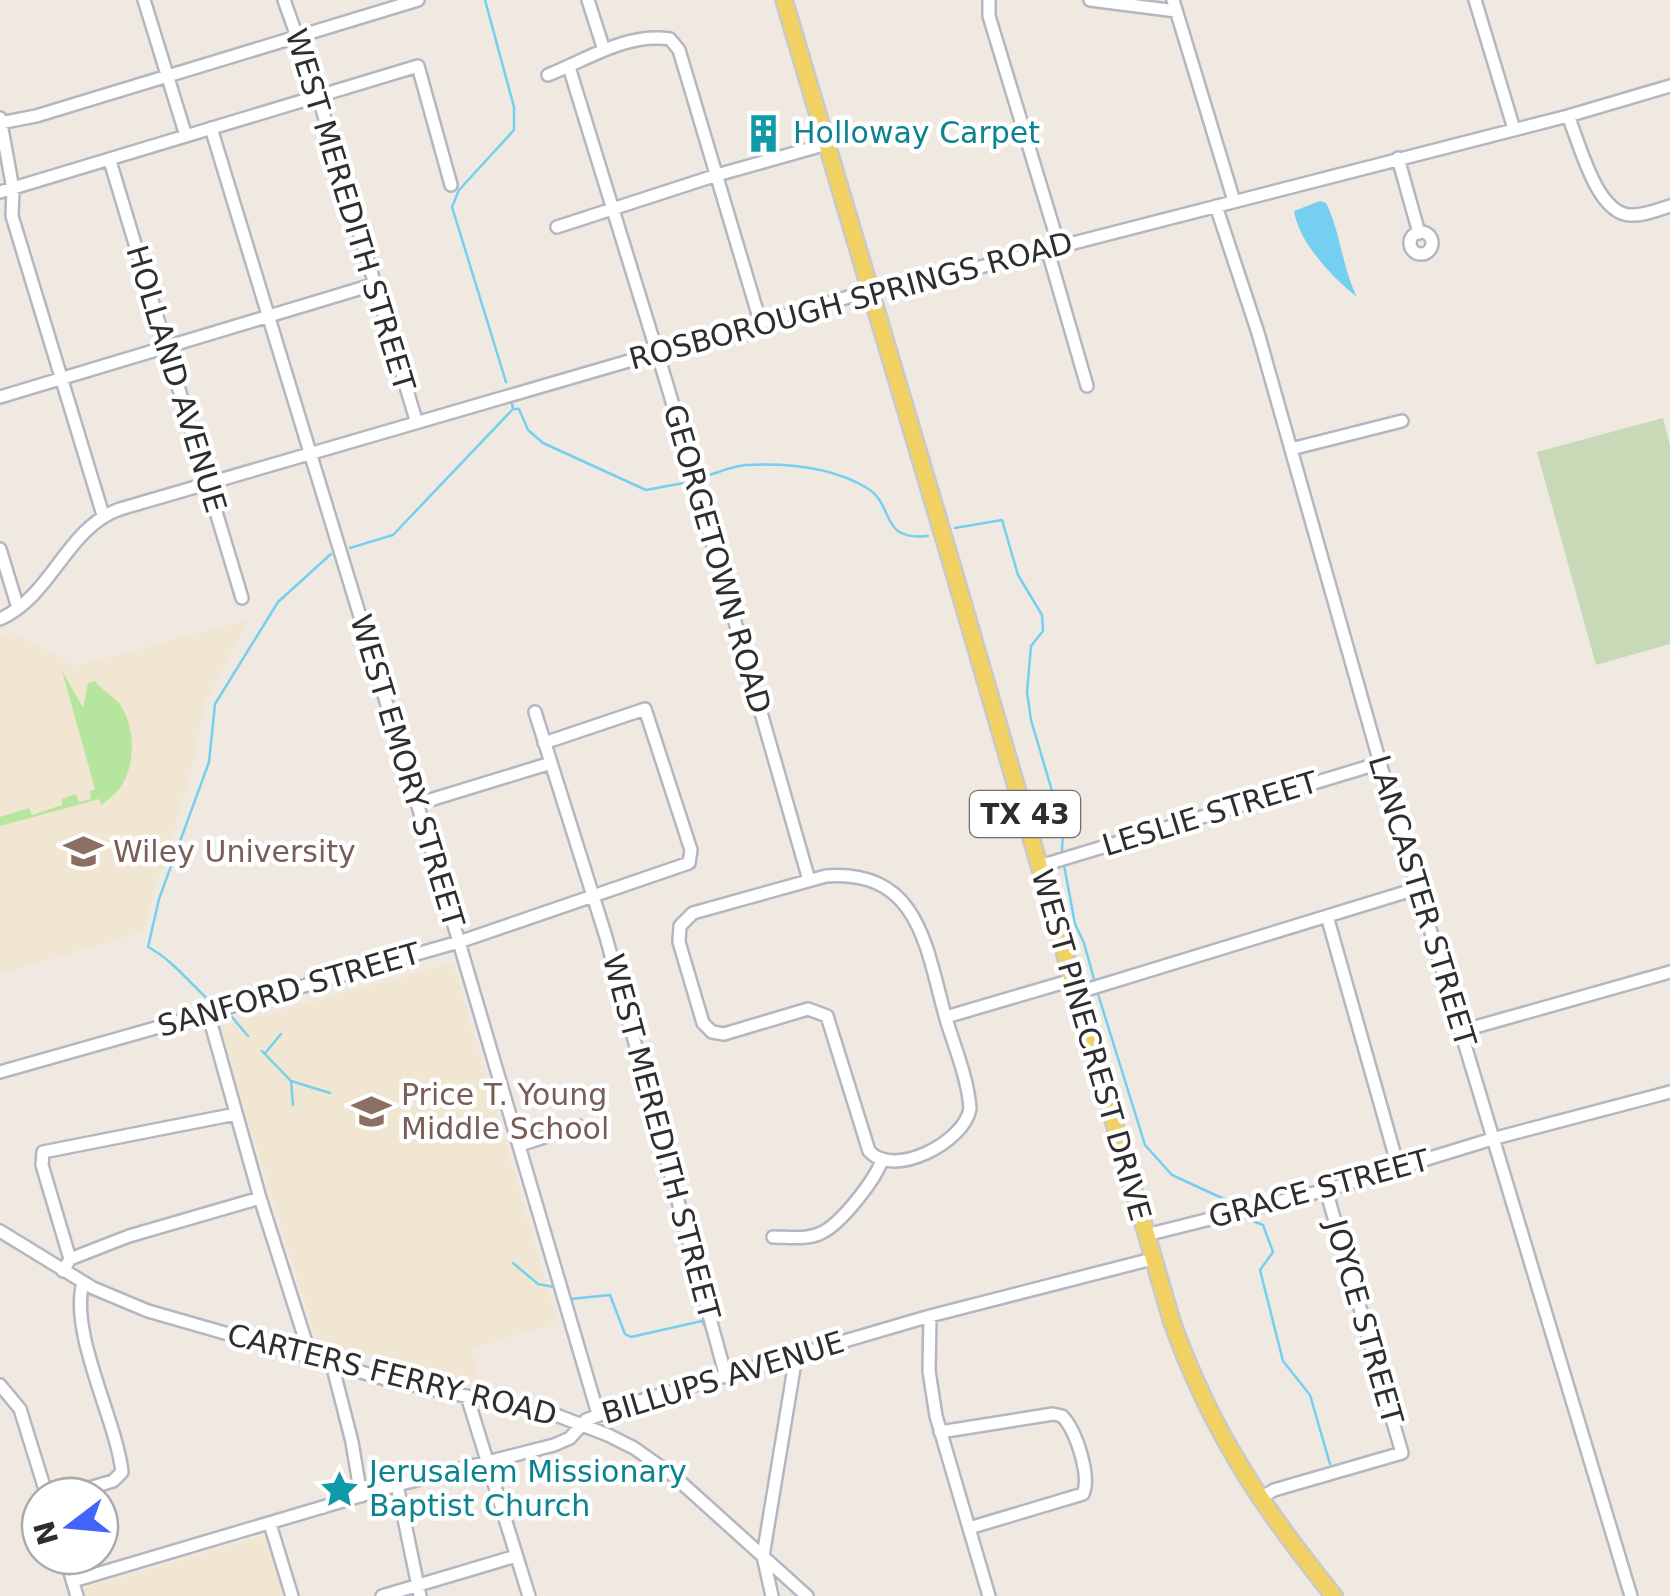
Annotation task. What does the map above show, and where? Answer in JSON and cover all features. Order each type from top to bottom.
[{"type":"main road","name":"WEST PINECREST DRIVE","points":[[784,0],[1152,1259],[1194,1380],[1231,1455],[1259,1500],[1334,1596]]},
{"type":"street","points":[[144,0],[186,136]]},
{"type":"street","name":"WEST MEREDITH STREET","points":[[284,0],[318,96],[416,420]]},
{"type":"street","points":[[103,516],[12,216],[0,121],[36,116],[418,0]]},
{"type":"street","points":[[588,0],[604,50]]},
{"type":"street","points":[[990,0],[990,16],[1087,386]]},
{"type":"street","points":[[1090,0],[1175,6],[1234,201]]},
{"type":"street","points":[[1475,0],[1514,128]]},
{"type":"street","points":[[548,75],[604,50],[657,37],[670,39],[679,50],[760,321]]},
{"type":"street","points":[[6,191],[418,66],[451,186]]},
{"type":"street","name":"GEORGETOWN ROAD","points":[[570,67],[657,350],[809,880]]},
{"type":"street","name":"ROSBOROUGH SPRINGS ROAD","points":[[0,619],[40,590],[86,528],[103,516],[206,482],[871,290],[938,277],[1568,116],[1670,86]]},
{"type":"street","points":[[1568,116],[1598,193],[1608,206],[1632,215],[1670,206]]},
{"type":"street","name":"WEST EMORY STREET","points":[[211,128],[520,1144],[598,1414]]},
{"type":"street","points":[[557,226],[827,144]]},
{"type":"street","points":[[1398,158],[1419,233]]},
{"type":"street","name":"HOLLAND AVENUE","points":[[110,161],[242,598]]},
{"type":"street","name":"LANCASTER STREET","points":[[1216,206],[1292,449],[1380,763],[1631,1596]]},
{"type":"street","points":[[0,397],[372,284]]},
{"type":"street","points":[[1292,449],[1402,422]]},
{"type":"street","points":[[0,550],[18,608]]},
{"type":"street","name":"SANFORD STREET","points":[[0,1072],[458,942],[690,863],[690,850],[645,708],[544,743]]},
{"type":"street","name":"WEST MEREDITH STREET","points":[[535,712],[658,1122],[726,1377]]},
{"type":"street","points":[[417,804],[551,763]]},
{"type":"street","name":"LESLIE STREET","points":[[1040,866],[1380,763]]},
{"type":"street","points":[[836,876],[884,885],[903,901],[920,928],[969,1098],[966,1124],[949,1141],[913,1157],[882,1160],[872,1154],[828,1016],[816,1010],[804,1010],[724,1034],[712,1032],[703,1023],[678,942],[680,926],[692,914],[809,880],[836,876]]},
{"type":"street","points":[[946,1016],[1074,987],[1420,888]]},
{"type":"street","points":[[1328,916],[1399,1170]]},
{"type":"street","points":[[1461,1030],[1670,972]]},
{"type":"street","points":[[208,1013],[260,1198],[311,1358]]},
{"type":"street","name":"GRACE STREET","points":[[1146,1235],[1326,1190],[1492,1139],[1670,1092]]},
{"type":"street","points":[[236,1114],[42,1155],[66,1265],[130,1236],[260,1198]]},
{"type":"street","points":[[520,1144],[578,1126]]},
{"type":"street","points":[[774,1237],[814,1236],[829,1228],[873,1179],[882,1160]]},
{"type":"street","name":"JOYCE STREET","points":[[1259,1500],[1274,1490],[1402,1453],[1326,1190]]},
{"type":"street","name":"CARTERS FERRY ROAD","points":[[0,1231],[66,1265],[83,1283],[148,1311],[332,1364],[542,1411],[582,1424],[648,1457],[686,1486],[807,1596]]},
{"type":"street","name":"BILLUPS AVENUE","points":[[73,1581],[397,1485],[566,1441],[598,1414],[930,1316],[1152,1259]]},
{"type":"street","points":[[83,1283],[81,1308],[122,1468],[120,1476]]},
{"type":"street","points":[[930,1316],[929,1372],[940,1432],[988,1596]]},
{"type":"street","points":[[772,1596],[763,1556],[796,1356]]},
{"type":"street","points":[[332,1364],[361,1496]]},
{"type":"street","points":[[2,1385],[20,1409],[41,1476]]},
{"type":"street","points":[[467,1396],[529,1596]]},
{"type":"street","points":[[940,1432],[1053,1414],[1062,1416],[1071,1428],[1086,1480],[1082,1494],[969,1528]]},
{"type":"street","points":[[397,1485],[419,1591]]},
{"type":"street","points":[[270,1524],[292,1596]]},
{"type":"street","points":[[382,1596],[419,1591],[516,1556]]},
{"type":"street","points":[[71,1576],[77,1596]]},
{"type":"shaded area","name":"Wiley University","points":[[250,619],[204,703],[191,772],[143,932],[0,974],[0,636],[13,633],[75,666]]},
{"type":"shaded area","name":"Price T. Young Middle School","points":[[453,963],[558,1324],[471,1348],[482,1385],[317,1341],[219,1027]]},
{"type":"shaded area","points":[[266,1535],[284,1596],[83,1596],[81,1589]]},
{"type":"green space","points":[[1663,418],[1670,445],[1670,644],[1596,665],[1537,452]]},
{"type":"green space","points":[[62,671],[83,708],[88,683],[95,681],[125,713],[132,746],[125,779],[102,805],[99,799],[0,826],[0,817],[29,808],[32,815],[62,805],[62,799],[76,794],[79,802],[91,799],[90,791],[95,789]]},
{"type":"water","points":[[1320,201],[1326,203],[1331,214],[1357,297],[1318,259],[1297,223],[1294,211]]},
{"type":"waterway","points":[[485,0],[514,107],[514,130],[459,190],[452,207],[506,382]]},
{"type":"waterway","points":[[350,548],[393,535],[513,409],[512,404]]},
{"type":"waterway","points":[[515,409],[519,409],[528,430],[543,443],[646,490],[689,482]]},
{"type":"waterway","points":[[700,478],[746,465],[824,471],[853,481],[876,495],[894,528],[901,533],[928,536]]},
{"type":"waterway","points":[[955,528],[1002,520],[1018,575],[1042,615],[1043,631],[1031,646],[1027,692],[1031,720],[1057,797]]},
{"type":"waterway","points":[[212,1003],[148,947],[159,899],[209,762],[215,704],[278,602],[331,554]]},
{"type":"waterway","points":[[1060,806],[1064,812],[1062,850]]},
{"type":"waterway","points":[[1064,865],[1075,924],[1094,979]]},
{"type":"waterway","points":[[1098,994],[1145,1145],[1172,1175],[1237,1205]]},
{"type":"waterway","points":[[232,1017],[248,1036]]},
{"type":"waterway","points":[[266,1052],[281,1034]]},
{"type":"waterway","points":[[262,1051],[291,1081],[330,1093]]},
{"type":"waterway","points":[[291,1081],[293,1105]]},
{"type":"waterway","points":[[1242,1217],[1263,1225],[1273,1252],[1260,1270],[1283,1361],[1310,1395],[1330,1464]]},
{"type":"waterway","points":[[513,1263],[538,1284],[554,1287]]},
{"type":"waterway","points":[[570,1299],[610,1295],[625,1334],[631,1337],[702,1321],[708,1332]]},
{"type":"place","name":"Holloway Carpet","points":[[763,133]]},
{"type":"place","name":"Wiley University","points":[[83,852]]},
{"type":"place","name":"Price T. Young Middle School","points":[[371,1112]]},
{"type":"place","name":"Jerusalem Missionary Baptist Church","points":[[339,1489]]}]
